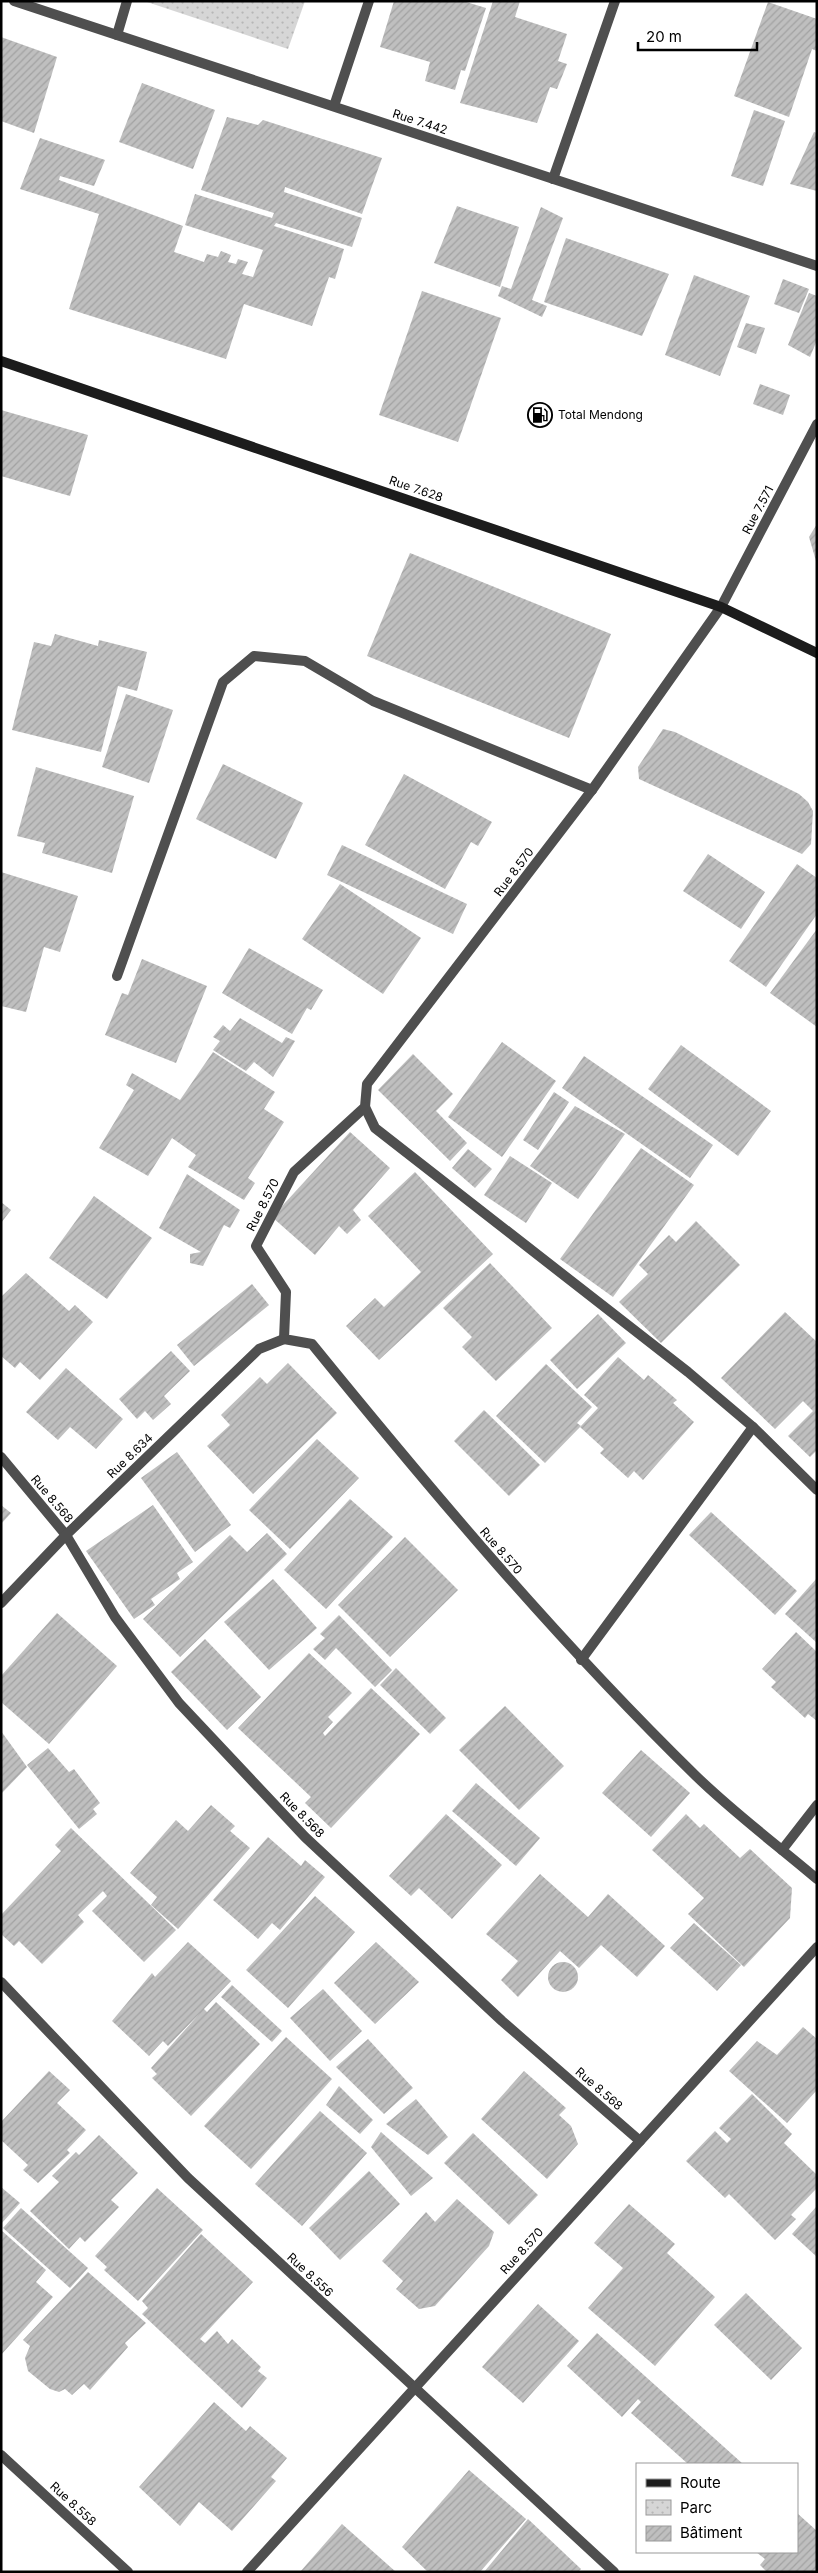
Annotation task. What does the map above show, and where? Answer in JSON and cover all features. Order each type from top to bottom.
[{"type":"main road","name":"Rue 7.628","points":[[1,360],[721,607],[817,653]]},
{"type":"street","name":"Rue 7.442","points":[[14,1],[817,266]]},
{"type":"street","points":[[116,35],[127,1]]},
{"type":"street","points":[[334,106],[369,1]]},
{"type":"street","points":[[553,179],[615,1]]},
{"type":"street","name":"Rue 7.571","points":[[721,607],[817,424]]},
{"type":"street","name":"Rue 8.570","points":[[721,607],[592,790],[367,1084],[365,1107],[294,1172],[256,1246],[286,1292],[284,1339],[312,1344],[416,1472],[580,1660],[698,1778],[817,1879]]},
{"type":"street","points":[[116,976],[223,682],[254,656],[305,661],[373,701],[592,790]]},
{"type":"street","points":[[365,1107],[375,1128],[688,1372],[753,1427],[817,1490]]},
{"type":"street","name":"Rue 8.634","points":[[1,1603],[66,1535],[259,1349],[284,1339]]},
{"type":"street","points":[[580,1660],[753,1427]]},
{"type":"street","name":"Rue 8.568","points":[[1,1457],[66,1535],[115,1616],[179,1703],[305,1837],[502,2021],[640,2141]]},
{"type":"street","points":[[782,1850],[817,1805]]},
{"type":"street","name":"Rue 8.570","points":[[247,2572],[817,1947]]},
{"type":"street","name":"Rue 8.556","points":[[1,1982],[188,2178],[614,2572]]},
{"type":"street","name":"Rue 8.558","points":[[1,2455],[128,2572]]},
{"type":"green space","points":[[144,1],[305,1],[288,49]]},
{"type":"building","points":[[394,1],[463,1],[486,8],[465,71],[461,70],[455,90],[425,81],[430,62],[380,47]]},
{"type":"building","points":[[493,1],[520,1],[515,17],[567,34],[558,61],[567,64],[557,89],[550,87],[537,123],[460,103]]},
{"type":"building","points":[[768,2],[817,19],[817,51],[812,49],[789,117],[734,96]]},
{"type":"building","points":[[1,37],[57,57],[34,133],[1,121]]},
{"type":"building","points":[[142,83],[215,110],[193,169],[119,142]]},
{"type":"building","points":[[754,110],[785,121],[763,186],[731,176]]},
{"type":"building","points":[[227,117],[258,125],[263,120],[382,158],[362,214],[285,187],[284,192],[362,218],[352,247],[276,223],[274,226],[344,249],[335,279],[329,277],[312,326],[244,304],[226,359],[69,309],[99,214],[20,189],[40,138],[105,160],[94,186],[60,176],[59,180],[183,226],[174,252],[204,262],[207,254],[218,257],[221,251],[231,255],[228,262],[236,264],[238,259],[248,262],[242,274],[253,277],[263,250],[185,225],[195,194],[272,218],[274,213],[201,190]]},
{"type":"building","points":[[814,132],[817,133],[817,191],[790,184]]},
{"type":"building","points":[[457,206],[519,227],[500,287],[434,263]]},
{"type":"building","points":[[541,207],[563,218],[532,300],[547,306],[542,317],[498,296],[502,286],[511,289]]},
{"type":"building","points":[[566,238],[669,274],[642,336],[544,302]]},
{"type":"building","points":[[694,275],[750,296],[720,376],[665,355]]},
{"type":"building","points":[[783,279],[809,289],[799,313],[774,304]]},
{"type":"building","points":[[422,291],[501,318],[458,442],[379,415]]},
{"type":"building","points":[[809,293],[817,296],[817,340],[810,357],[788,345]]},
{"type":"building","points":[[746,323],[765,328],[756,354],[737,347]]},
{"type":"building","points":[[760,384],[790,395],[783,415],[753,404]]},
{"type":"building","points":[[1,410],[88,435],[70,496],[1,476]]},
{"type":"building","points":[[817,524],[817,561],[816,561],[809,537]]},
{"type":"building","points":[[410,553],[611,634],[569,738],[367,656]]},
{"type":"building","points":[[55,634],[98,646],[99,640],[147,652],[137,691],[118,686],[101,752],[12,730],[34,642],[51,646]]},
{"type":"building","points":[[126,694],[173,710],[149,783],[102,767]]},
{"type":"building","points":[[663,729],[675,732],[799,794],[808,802],[813,811],[811,844],[802,854],[639,779],[638,767]]},
{"type":"building","points":[[223,764],[303,803],[276,859],[196,819]]},
{"type":"building","points":[[36,767],[134,796],[112,873],[42,853],[45,843],[17,836]]},
{"type":"building","points":[[404,774],[492,822],[478,846],[471,842],[445,889],[365,845]]},
{"type":"building","points":[[342,845],[467,904],[453,934],[327,875]]},
{"type":"building","points":[[708,854],[765,892],[741,929],[683,891]]},
{"type":"building","points":[[797,864],[817,878],[817,914],[766,987],[729,961]]},
{"type":"building","points":[[1,872],[78,896],[60,952],[44,947],[26,1012],[1,1006]]},
{"type":"building","points":[[340,884],[421,938],[383,994],[302,939]]},
{"type":"building","points":[[817,929],[817,1027],[770,993]]},
{"type":"building","points":[[249,948],[323,990],[311,1010],[307,1008],[292,1034],[222,993]]},
{"type":"building","points":[[142,959],[207,986],[176,1063],[105,1035],[122,993],[128,995]]},
{"type":"building","points":[[240,1018],[282,1043],[286,1037],[295,1041],[273,1077],[254,1062],[246,1071],[213,1050],[220,1041],[213,1037],[223,1025],[230,1031]]},
{"type":"building","points":[[502,1042],[556,1081],[502,1157],[448,1117]]},
{"type":"building","points":[[681,1045],[771,1111],[738,1156],[648,1089]]},
{"type":"building","points":[[213,1052],[275,1092],[264,1109],[284,1122],[248,1178],[255,1183],[244,1200],[188,1167],[196,1155],[172,1138],[148,1176],[99,1148],[134,1090],[126,1085],[132,1073],[180,1100]]},
{"type":"building","points":[[413,1054],[453,1094],[436,1111],[467,1143],[450,1161],[378,1090]]},
{"type":"building","points":[[584,1056],[713,1145],[690,1178],[562,1088]]},
{"type":"building","points":[[554,1092],[569,1102],[538,1150],[523,1140]]},
{"type":"building","points":[[575,1106],[625,1134],[578,1199],[530,1166]]},
{"type":"building","points":[[350,1132],[390,1168],[353,1210],[361,1220],[347,1234],[339,1226],[315,1255],[272,1217]]},
{"type":"building","points":[[641,1148],[694,1185],[613,1297],[560,1259]]},
{"type":"building","points":[[468,1149],[492,1169],[475,1188],[452,1168]]},
{"type":"building","points":[[510,1156],[552,1183],[526,1223],[484,1195]]},
{"type":"building","points":[[415,1172],[493,1254],[379,1360],[346,1326],[375,1298],[384,1307],[421,1272],[368,1216]]},
{"type":"building","points":[[187,1174],[240,1210],[230,1228],[224,1225],[203,1266],[190,1263],[190,1254],[201,1252],[159,1228]]},
{"type":"building","points":[[94,1196],[152,1238],[107,1299],[49,1258]]},
{"type":"building","points":[[1,1202],[11,1210],[1,1223]]},
{"type":"building","points":[[696,1221],[740,1265],[661,1343],[619,1302],[648,1274],[639,1265],[669,1235],[676,1242]]},
{"type":"building","points":[[490,1263],[552,1328],[496,1381],[462,1347],[472,1337],[443,1308]]},
{"type":"building","points":[[26,1273],[69,1311],[75,1305],[93,1322],[40,1380],[20,1362],[15,1368],[1,1356],[1,1297]]},
{"type":"building","points":[[252,1284],[269,1305],[194,1366],[177,1345]]},
{"type":"building","points":[[785,1312],[817,1342],[817,1450],[810,1457],[788,1436],[813,1411],[803,1401],[775,1429],[721,1378]]},
{"type":"building","points":[[598,1314],[626,1343],[577,1389],[550,1360]]},
{"type":"building","points":[[171,1351],[190,1371],[164,1396],[171,1404],[153,1420],[145,1411],[137,1419],[119,1399]]},
{"type":"building","points":[[618,1357],[644,1380],[648,1375],[677,1400],[673,1403],[694,1422],[643,1480],[634,1471],[628,1478],[600,1453],[604,1449],[580,1427],[598,1408],[584,1395]]},
{"type":"building","points":[[288,1363],[337,1413],[253,1494],[207,1446],[230,1425],[221,1415],[260,1377],[267,1384]]},
{"type":"building","points":[[546,1364],[592,1407],[577,1423],[581,1426],[545,1463],[496,1416]]},
{"type":"building","points":[[66,1368],[123,1419],[96,1449],[70,1427],[58,1440],[26,1412]]},
{"type":"building","points":[[484,1410],[540,1465],[509,1496],[454,1441]]},
{"type":"building","points":[[317,1439],[359,1478],[290,1549],[249,1510]]},
{"type":"building","points":[[177,1452],[231,1525],[195,1552],[141,1478]]},
{"type":"building","points":[[350,1499],[393,1537],[326,1609],[284,1570]]},
{"type":"building","points":[[1,1505],[11,1513],[1,1524]]},
{"type":"building","points":[[153,1505],[193,1562],[177,1573],[180,1579],[151,1599],[155,1605],[134,1619],[86,1551]]},
{"type":"building","points":[[711,1512],[797,1591],[775,1615],[689,1535]]},
{"type":"building","points":[[267,1533],[287,1554],[180,1657],[143,1619],[230,1535],[247,1552]]},
{"type":"building","points":[[405,1537],[458,1590],[390,1657],[338,1605]]},
{"type":"building","points":[[817,1578],[817,1643],[785,1614]]},
{"type":"building","points":[[273,1579],[317,1628],[269,1670],[224,1622]]},
{"type":"building","points":[[57,1613],[117,1666],[49,1744],[1,1702],[1,1676]]},
{"type":"building","points":[[339,1615],[392,1670],[375,1687],[336,1648],[325,1660],[313,1649],[325,1638],[320,1634]]},
{"type":"building","points":[[796,1632],[817,1652],[817,1721],[808,1714],[805,1718],[771,1687],[776,1682],[762,1669]]},
{"type":"building","points":[[205,1639],[261,1697],[227,1730],[171,1672]]},
{"type":"building","points":[[309,1653],[352,1693],[328,1717],[333,1722],[323,1733],[325,1736],[371,1688],[420,1734],[331,1828],[305,1803],[311,1797],[238,1728]]},
{"type":"building","points":[[396,1668],[446,1718],[430,1734],[380,1685]]},
{"type":"building","points":[[505,1706],[564,1766],[519,1810],[459,1750]]},
{"type":"building","points":[[1,1731],[27,1767],[1,1794]]},
{"type":"building","points":[[48,1748],[69,1772],[74,1769],[100,1803],[93,1809],[97,1814],[79,1829],[27,1765]]},
{"type":"building","points":[[641,1750],[690,1793],[651,1837],[602,1793]]},
{"type":"building","points":[[476,1783],[540,1838],[516,1866],[452,1811]]},
{"type":"building","points":[[211,1805],[235,1826],[230,1831],[250,1848],[178,1929],[151,1905],[157,1897],[130,1873],[176,1820],[188,1831]]},
{"type":"building","points":[[446,1814],[502,1865],[452,1919],[419,1888],[411,1896],[389,1876]]},
{"type":"building","points":[[686,1814],[700,1828],[704,1824],[740,1858],[750,1849],[792,1888],[790,1918],[744,1967],[688,1914],[704,1898],[652,1850]]},
{"type":"building","points":[[71,1828],[176,1930],[144,1962],[92,1911],[107,1896],[103,1891],[78,1915],[84,1922],[42,1964],[19,1941],[14,1946],[1,1934],[1,1915],[61,1851],[55,1845]]},
{"type":"building","points":[[268,1837],[301,1866],[305,1860],[325,1877],[280,1930],[272,1923],[258,1939],[213,1900]]},
{"type":"building","points":[[540,1874],[588,1917],[608,1894],[665,1946],[637,1977],[601,1945],[579,1968],[560,1951],[518,1997],[501,1980],[518,1961],[486,1934]]},
{"type":"building","points":[[315,1896],[355,1932],[288,2008],[246,1970]]},
{"type":"building","points":[[694,1923],[741,1965],[717,1991],[670,1948]]},
{"type":"building","points":[[188,1942],[231,1981],[204,2009],[207,2012],[216,2002],[260,2044],[191,2116],[152,2078],[157,2074],[151,2068],[200,2013],[168,2046],[163,2041],[149,2056],[112,2021],[152,1973],[155,1977]]},
{"type":"building","points":[[376,1942],[419,1982],[375,2024],[334,1983]]},
{"type":"building","points":[[563,1962],[573,1967],[578,1977],[573,1987],[563,1992],[553,1987],[548,1977],[553,1967]]},
{"type":"building","points":[[232,1985],[282,2031],[272,2042],[221,1997]]},
{"type":"building","points":[[323,1989],[362,2031],[330,2061],[290,2018]]},
{"type":"building","points":[[803,2027],[817,2039],[817,2090],[787,2123],[729,2071],[757,2041],[777,2055]]},
{"type":"building","points":[[286,2037],[332,2079],[251,2169],[204,2126]]},
{"type":"building","points":[[368,2039],[413,2088],[384,2114],[336,2067]]},
{"type":"building","points":[[49,2071],[70,2090],[57,2103],[86,2130],[67,2150],[70,2153],[38,2183],[23,2170],[28,2165],[1,2140],[1,2122]]},
{"type":"building","points":[[524,2071],[566,2108],[559,2115],[571,2126],[578,2144],[547,2179],[481,2119]]},
{"type":"building","points":[[339,2086],[373,2120],[360,2134],[326,2105]]},
{"type":"building","points":[[752,2094],[792,2134],[784,2143],[817,2175],[817,2188],[791,2215],[796,2219],[775,2240],[729,2194],[725,2198],[686,2161],[715,2131],[727,2143],[731,2139],[719,2128]]},
{"type":"building","points":[[416,2099],[448,2137],[428,2155],[386,2124]]},
{"type":"building","points":[[320,2111],[367,2153],[302,2226],[255,2184]]},
{"type":"building","points":[[381,2132],[433,2178],[411,2196],[371,2147]]},
{"type":"building","points":[[473,2133],[538,2195],[509,2225],[444,2163]]},
{"type":"building","points":[[99,2135],[138,2173],[111,2200],[119,2207],[85,2242],[80,2237],[69,2249],[30,2211],[59,2182],[52,2176],[76,2152],[79,2155]]},
{"type":"building","points":[[369,2171],[400,2204],[340,2260],[309,2228]]},
{"type":"building","points":[[1,2187],[20,2203],[1,2224]]},
{"type":"building","points":[[157,2188],[203,2230],[138,2301],[104,2270],[107,2267],[95,2256]]},
{"type":"building","points":[[457,2199],[494,2232],[489,2246],[435,2306],[419,2309],[396,2289],[403,2281],[382,2261],[426,2212],[435,2222]]},
{"type":"building","points":[[629,2204],[675,2244],[667,2253],[715,2297],[655,2366],[588,2308],[623,2268],[594,2243]]},
{"type":"building","points":[[817,2206],[817,2257],[792,2234]]},
{"type":"building","points":[[21,2208],[88,2268],[70,2288],[3,2228]]},
{"type":"building","points":[[1,2230],[46,2270],[36,2282],[53,2297],[1,2355]]},
{"type":"building","points":[[201,2234],[253,2282],[200,2339],[205,2343],[217,2331],[228,2344],[232,2339],[261,2367],[258,2371],[267,2378],[242,2408],[142,2314],[148,2308],[142,2301]]},
{"type":"building","points":[[88,2272],[146,2323],[125,2343],[128,2347],[90,2390],[84,2384],[72,2395],[65,2389],[59,2392],[50,2389],[28,2371],[25,2358],[30,2346],[23,2340]]},
{"type":"building","points":[[746,2293],[802,2348],[771,2380],[714,2325]]},
{"type":"building","points":[[538,2304],[579,2341],[523,2403],[482,2367]]},
{"type":"building","points":[[597,2333],[742,2463],[687,2463],[631,2413],[641,2402],[638,2399],[622,2417],[567,2366]]},
{"type":"building","points":[[214,2402],[246,2431],[250,2426],[287,2458],[271,2477],[276,2481],[232,2531],[199,2502],[180,2526],[139,2487]]},
{"type":"building","points":[[469,2470],[526,2519],[480,2572],[428,2572],[402,2547]]},
{"type":"building","points":[[798,2514],[817,2531],[817,2572],[767,2572],[760,2565],[765,2559],[757,2553],[798,2553]]},
{"type":"building","points":[[528,2519],[581,2569],[578,2572],[484,2572]]},
{"type":"building","points":[[342,2524],[396,2572],[300,2572]]},
{"type":"place","name":"Total Mendong","points":[[540,415]]}]
